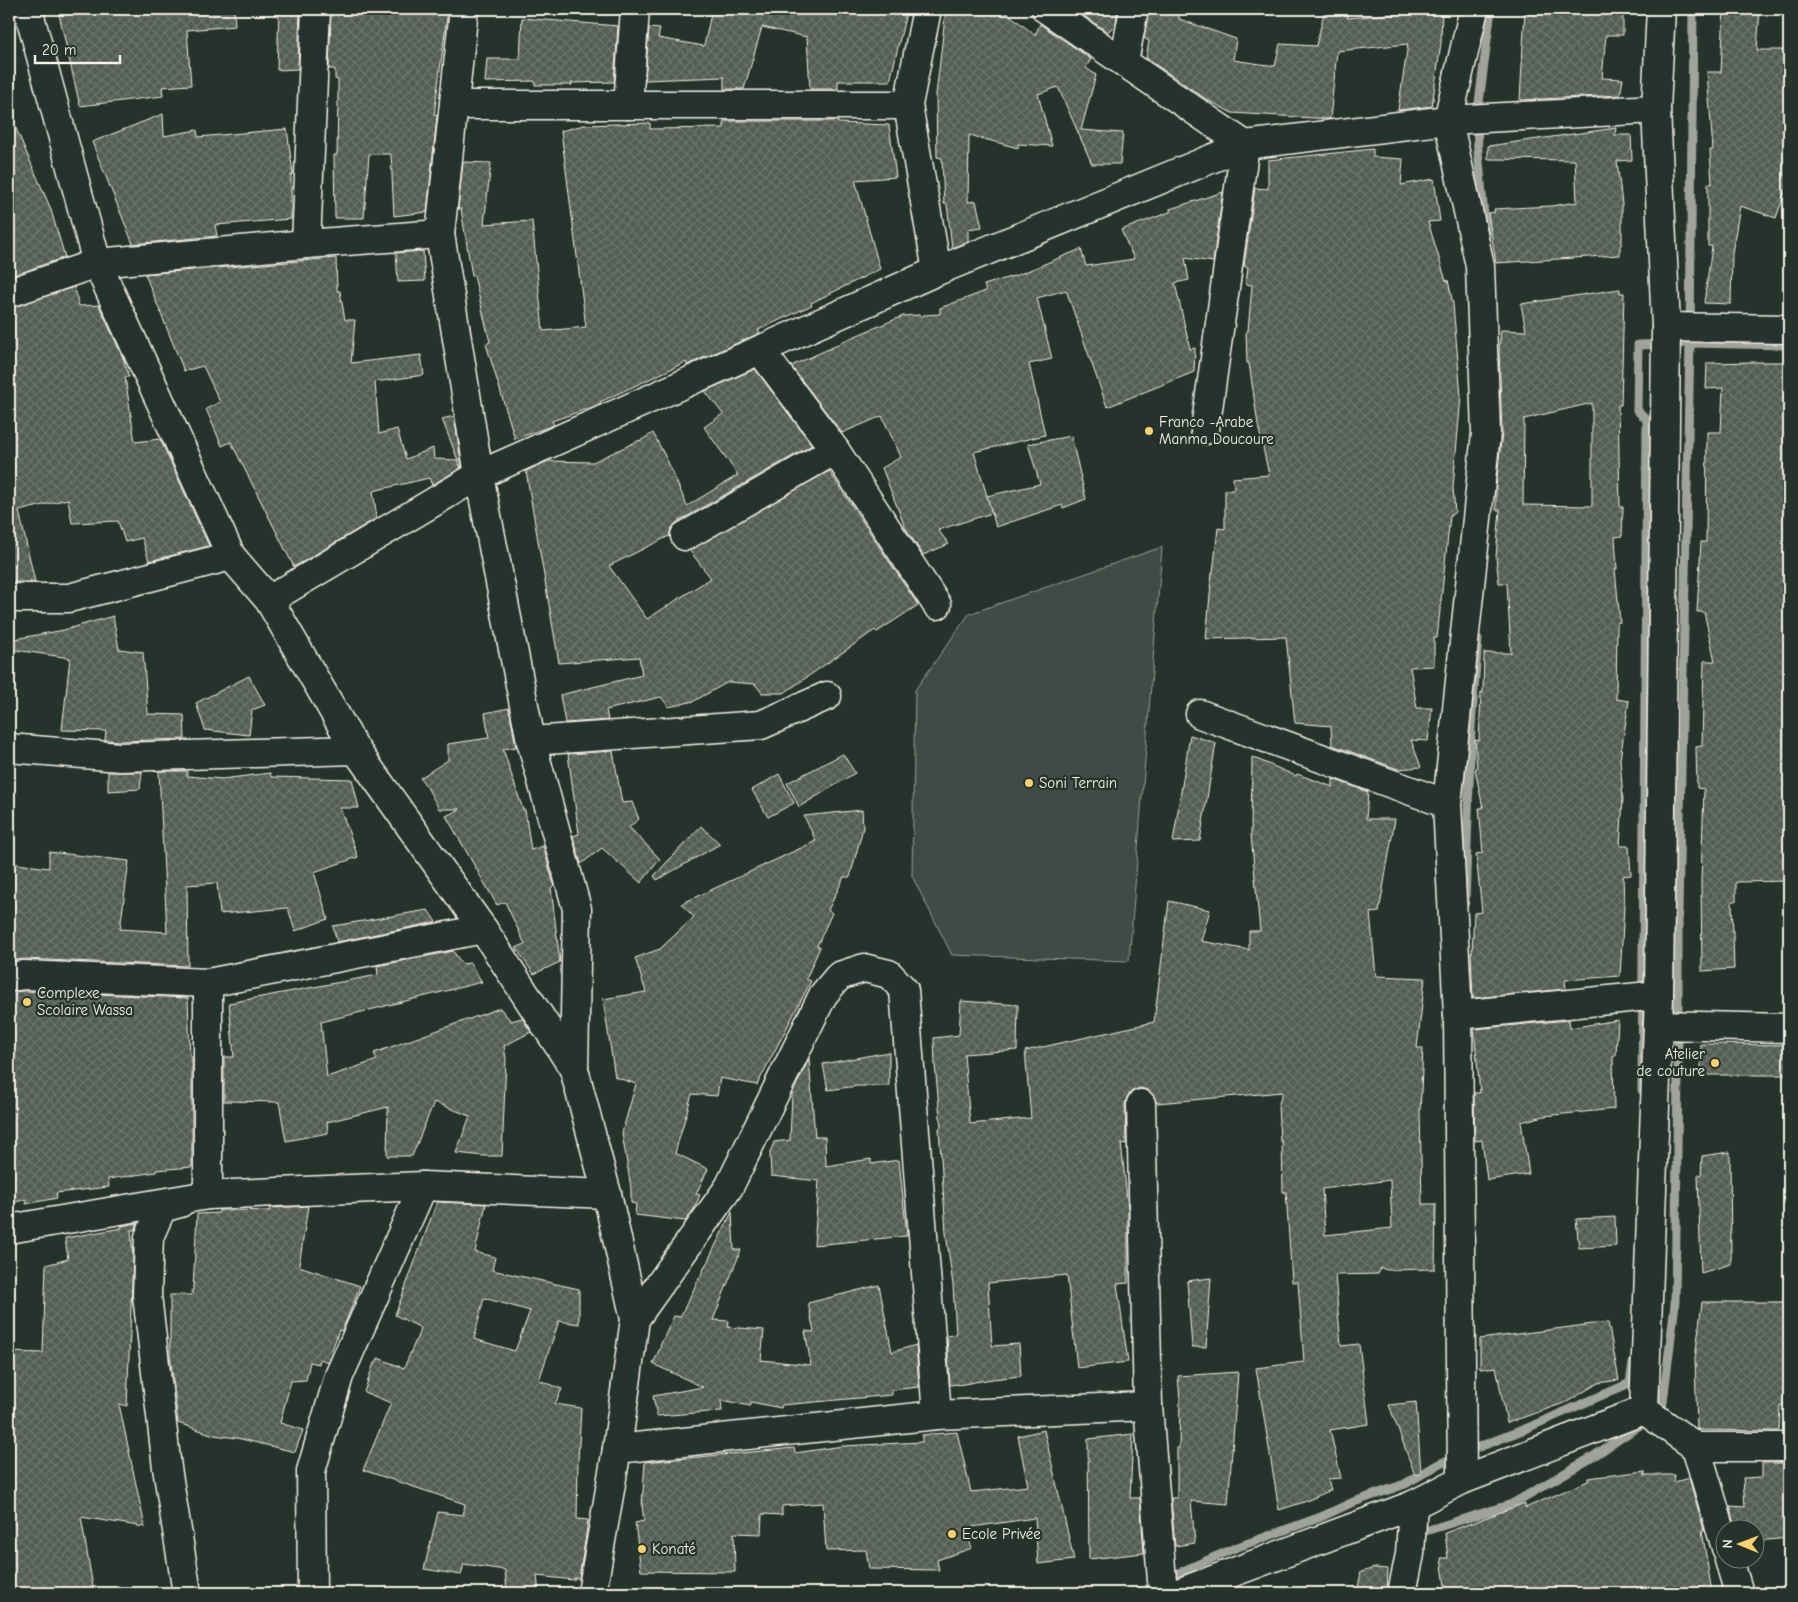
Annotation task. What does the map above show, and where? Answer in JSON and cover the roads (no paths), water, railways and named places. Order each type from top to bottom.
[{"type":"street","points":[[28,9],[98,262],[231,556],[269,600],[356,750],[484,929],[574,1069]]},
{"type":"street","points":[[306,244],[316,9]]},
{"type":"street","points":[[464,9],[440,234],[479,475],[530,741],[578,909],[574,1069],[607,1194],[635,1319],[618,1449],[592,1593]]},
{"type":"street","points":[[628,105],[635,9]]},
{"type":"street","points":[[928,9],[908,105],[937,271]]},
{"type":"street","points":[[1046,9],[1245,145]]},
{"type":"street","points":[[1124,62],[1134,9]]},
{"type":"street","points":[[1462,1480],[1458,1015],[1447,804],[1486,433],[1480,266],[1448,120],[1474,9]]},
{"type":"street","points":[[1644,1410],[1659,995],[1666,327],[1656,110],[1661,9]]},
{"type":"street","points":[[454,105],[908,105]]},
{"type":"street","points":[[269,600],[479,475],[937,271],[1245,145],[1448,120],[1656,110]]},
{"type":"street","points":[[1205,430],[1245,145]]},
{"type":"street","points":[[9,293],[98,262],[440,234]]},
{"type":"street","points":[[1666,327],[1789,329]]},
{"type":"street","points":[[760,350],[835,450],[937,605]]},
{"type":"street","points":[[685,536],[835,450]]},
{"type":"street","points":[[9,598],[70,598],[231,556]]},
{"type":"street","points":[[530,741],[761,725],[827,696]]},
{"type":"street","points":[[1200,714],[1447,804]]},
{"type":"street","points":[[9,748],[120,758],[356,750]]},
{"type":"street","points":[[9,977],[24,975],[208,983],[484,929]]},
{"type":"street","points":[[635,1319],[729,1187],[823,995],[839,976],[864,968],[889,974],[904,990],[937,1415]]},
{"type":"street","points":[[208,983],[208,1195]]},
{"type":"street","points":[[1458,1015],[1659,995]]},
{"type":"street","points":[[1658,1025],[1789,1028]]},
{"type":"street","points":[[1141,1104],[1148,1406],[1163,1593]]},
{"type":"street","points":[[9,1230],[208,1195],[423,1186],[607,1194]]},
{"type":"street","points":[[312,1593],[311,1471],[339,1376],[423,1186]]},
{"type":"street","points":[[187,1593],[167,1468],[147,1294],[149,1237],[162,1208],[208,1195]]},
{"type":"street","points":[[618,1449],[937,1415],[1148,1406]]},
{"type":"street","points":[[1178,1593],[1413,1505],[1462,1480],[1644,1410]]},
{"type":"street","points":[[1644,1410],[1696,1447],[1789,1447]]},
{"type":"street","points":[[1696,1447],[1718,1520]]},
{"type":"street","points":[[1402,1593],[1410,1554],[1413,1505]]},
{"type":"street","points":[[1732,1570],[1739,1593]]},
{"type":"waterway","points":[[1486,237],[1477,118],[1491,9]]},
{"type":"waterway","points":[[1656,1414],[1662,1410],[1675,1304],[1678,912],[1690,343],[1693,9]]},
{"type":"waterway","points":[[1642,1090],[1647,420],[1637,410],[1638,345],[1690,343],[1789,345]]},
{"type":"waterway","points":[[1465,903],[1471,726],[1478,639]]},
{"type":"waterway","points":[[1145,1593],[1151,1585],[1235,1548],[1405,1484],[1439,1464],[1461,1454],[1525,1429],[1630,1383],[1633,1363]]},
{"type":"waterway","points":[[1418,1539],[1419,1533],[1512,1504],[1591,1458],[1643,1423]]},
{"type":"place","name":"Franco -Arabe Manma Doucoure","points":[[1149,431]]},
{"type":"place","name":"Soni Terrain","points":[[1029,783]]},
{"type":"place","name":"Complexe Scolaire Wassa","points":[[27,1002]]},
{"type":"place","name":"Atelier de couture","points":[[1715,1063]]},
{"type":"place","name":"Ecole Privée","points":[[952,1534]]},
{"type":"place","name":"Konaté","points":[[642,1549]]}]
